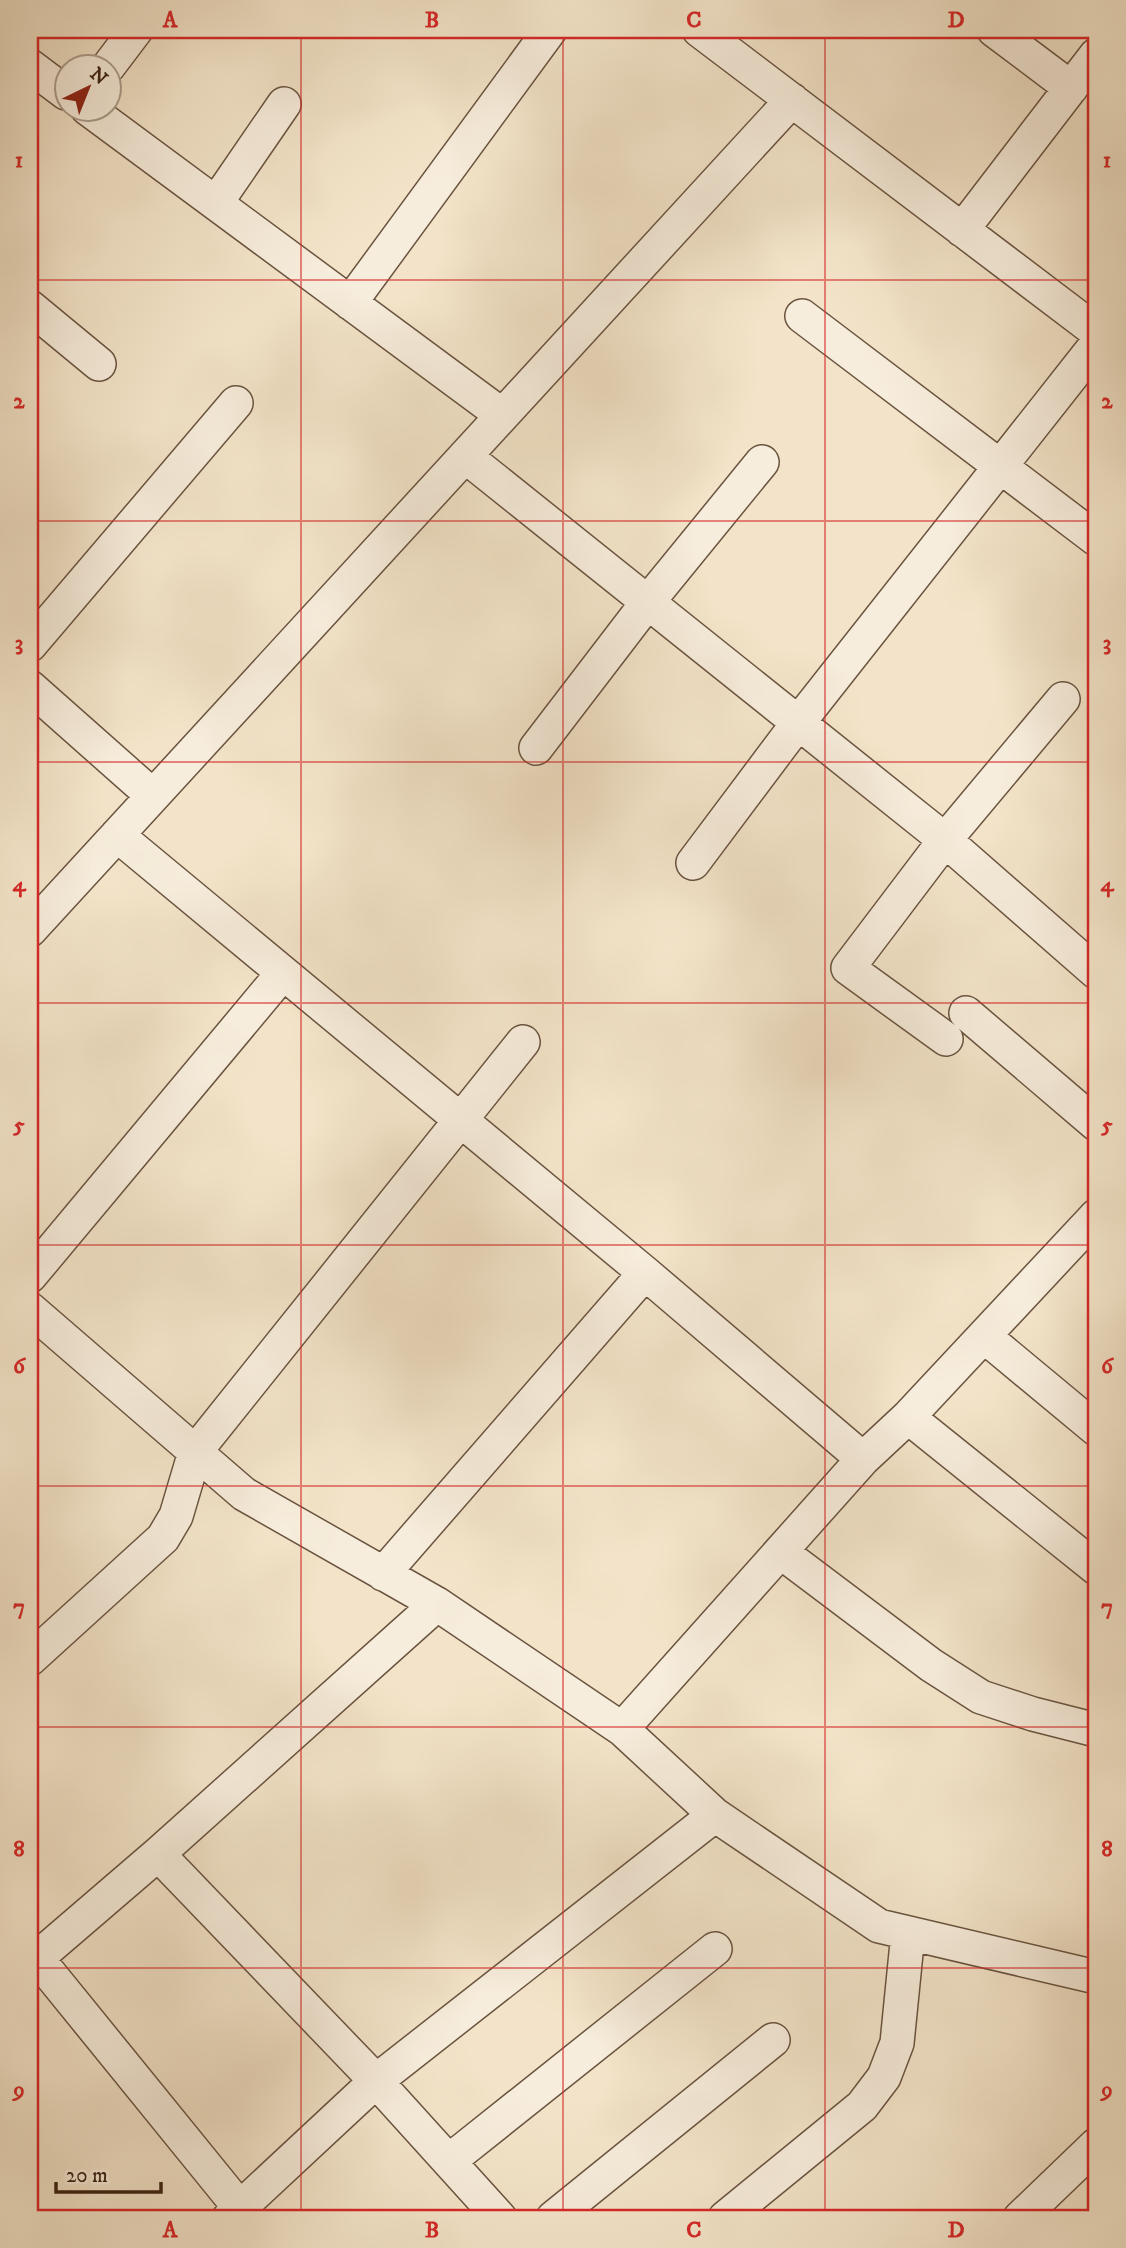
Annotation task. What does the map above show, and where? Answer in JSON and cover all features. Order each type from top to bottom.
[{"type":"street","points":[[119,52],[136,30]]},
{"type":"street","points":[[351,303],[550,30]]},
{"type":"street","points":[[699,30],[1096,331]]},
{"type":"street","points":[[994,30],[1071,88]]},
{"type":"street","points":[[962,230],[1096,55]]},
{"type":"street","points":[[30,66],[52,82]]},
{"type":"street","points":[[30,930],[792,100]]},
{"type":"street","points":[[216,203],[284,104]]},
{"type":"street","points":[[107,122],[502,415]]},
{"type":"street","points":[[30,307],[99,364]]},
{"type":"street","points":[[802,316],[1096,539]]},
{"type":"street","points":[[693,863],[798,723],[1096,345]]},
{"type":"street","points":[[30,645],[236,403]]},
{"type":"street","points":[[465,456],[945,840],[1096,972]]},
{"type":"street","points":[[536,748],[762,462]]},
{"type":"street","points":[[30,687],[153,796]]},
{"type":"street","points":[[946,1039],[848,968],[945,840],[1063,699]]},
{"type":"street","points":[[117,835],[645,1273],[863,1459]]},
{"type":"street","points":[[30,1276],[283,973]]},
{"type":"street","points":[[966,1013],[1096,1124]]},
{"type":"street","points":[[30,1659],[163,1538],[176,1516],[195,1452],[523,1042]]},
{"type":"street","points":[[622,1729],[863,1459],[908,1417],[1096,1216]]},
{"type":"street","points":[[383,1574],[645,1273]]},
{"type":"street","points":[[36,1326],[244,1494],[437,1604],[622,1729],[715,1815],[878,1926],[1096,1977]]},
{"type":"street","points":[[984,1336],[1096,1429]]},
{"type":"street","points":[[908,1417],[1096,1568]]},
{"type":"street","points":[[781,1552],[931,1665],[981,1697],[1096,1730]]},
{"type":"street","points":[[437,1604],[159,1854],[33,1961],[234,2213],[376,2081],[715,1815]]},
{"type":"street","points":[[159,1854],[376,2081],[500,2218]]},
{"type":"street","points":[[725,2218],[862,2106],[884,2077],[897,2043],[908,1933]]},
{"type":"street","points":[[449,2161],[715,1949]]},
{"type":"street","points":[[553,2218],[773,2040]]},
{"type":"street","points":[[1020,2218],[1096,2145]]}]
